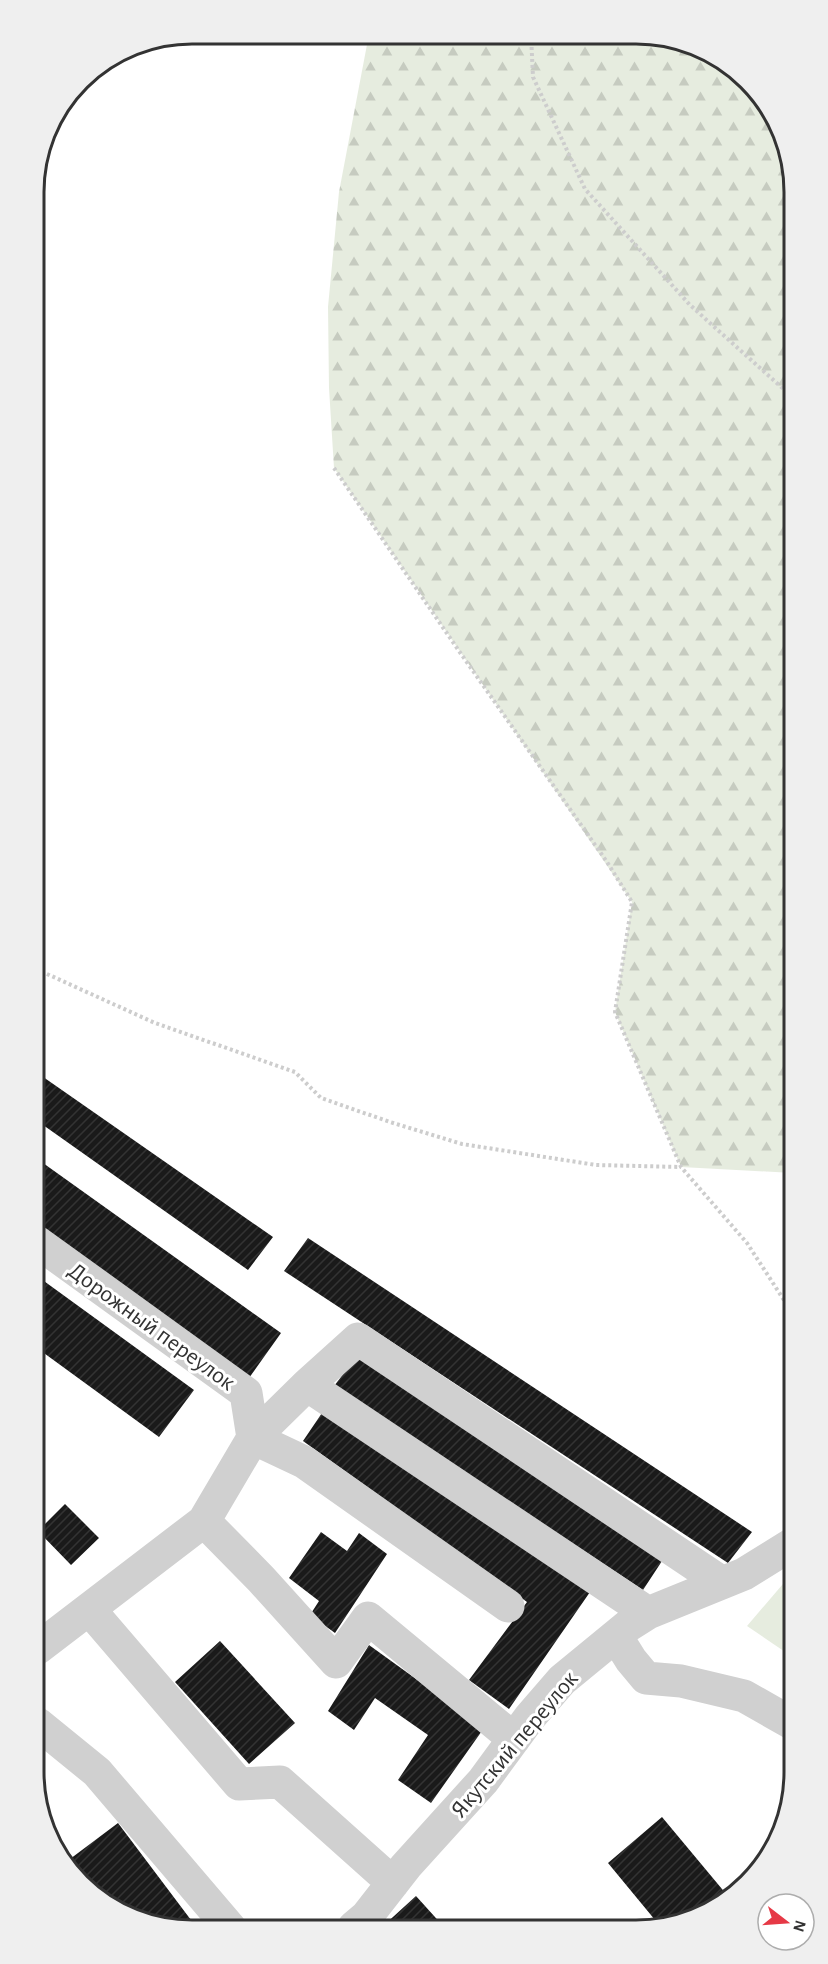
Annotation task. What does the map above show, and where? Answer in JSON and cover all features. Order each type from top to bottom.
[{"type":"street","name":"Дорожный переулок","points":[[44,1247],[246,1393],[253,1438]]},
{"type":"street","points":[[44,1643],[204,1521],[253,1438],[358,1340],[722,1582]]},
{"type":"street","points":[[308,1385],[648,1613]]},
{"type":"street","points":[[253,1438],[304,1462],[508,1606]]},
{"type":"street","points":[[204,1521],[261,1579],[336,1662],[369,1618],[514,1739]]},
{"type":"street","name":"Якутский переулок","points":[[362,1920],[483,1781],[562,1680],[648,1613],[744,1574],[784,1549]]},
{"type":"street","points":[[88,1609],[239,1784],[280,1782],[393,1883]]},
{"type":"street","points":[[616,1636],[646,1678],[681,1681],[744,1695],[784,1719]]},
{"type":"street","points":[[44,1729],[97,1772],[223,1920]]},
{"type":"path","points":[[531,44],[533,77],[585,189],[690,305],[784,390]]},
{"type":"path","points":[[334,468],[607,862],[632,903],[615,1012],[681,1167],[747,1243],[784,1300]]},
{"type":"path","points":[[44,973],[155,1023],[295,1072],[321,1098],[462,1144],[596,1166],[681,1167]]},
{"type":"green space","points":[[367,44],[646,44],[665,46],[702,59],[727,74],[754,101],[773,135],[783,172],[784,192],[784,1173],[681,1167],[615,1012],[632,902],[334,468],[329,388],[328,307],[339,192]]},
{"type":"green space","points":[[784,1583],[784,1651],[747,1626]]},
{"type":"building","points":[[44,1078],[273,1237],[248,1270],[44,1126]]},
{"type":"building","points":[[44,1164],[281,1333],[249,1378],[44,1230]]},
{"type":"building","points":[[308,1238],[752,1532],[728,1563],[284,1271]]},
{"type":"building","points":[[44,1281],[194,1390],[159,1437],[44,1353]]},
{"type":"building","points":[[358,1355],[662,1561],[643,1590],[334,1386]]},
{"type":"building","points":[[324,1410],[590,1592],[509,1709],[469,1680],[527,1602],[303,1441]]},
{"type":"building","points":[[65,1504],[99,1538],[71,1565],[44,1537],[44,1525]]},
{"type":"building","points":[[321,1532],[347,1551],[359,1533],[387,1554],[335,1633],[310,1615],[319,1601],[289,1578]]},
{"type":"building","points":[[220,1641],[295,1723],[249,1764],[175,1682]]},
{"type":"building","points":[[369,1645],[484,1728],[431,1803],[398,1780],[428,1735],[375,1698],[354,1730],[328,1711]]},
{"type":"building","points":[[662,1817],[724,1892],[693,1909],[654,1919],[608,1863]]},
{"type":"building","points":[[118,1823],[191,1920],[163,1918],[126,1905],[109,1896],[94,1884],[71,1858]]},
{"type":"building","points":[[416,1896],[438,1920],[390,1920]]}]
